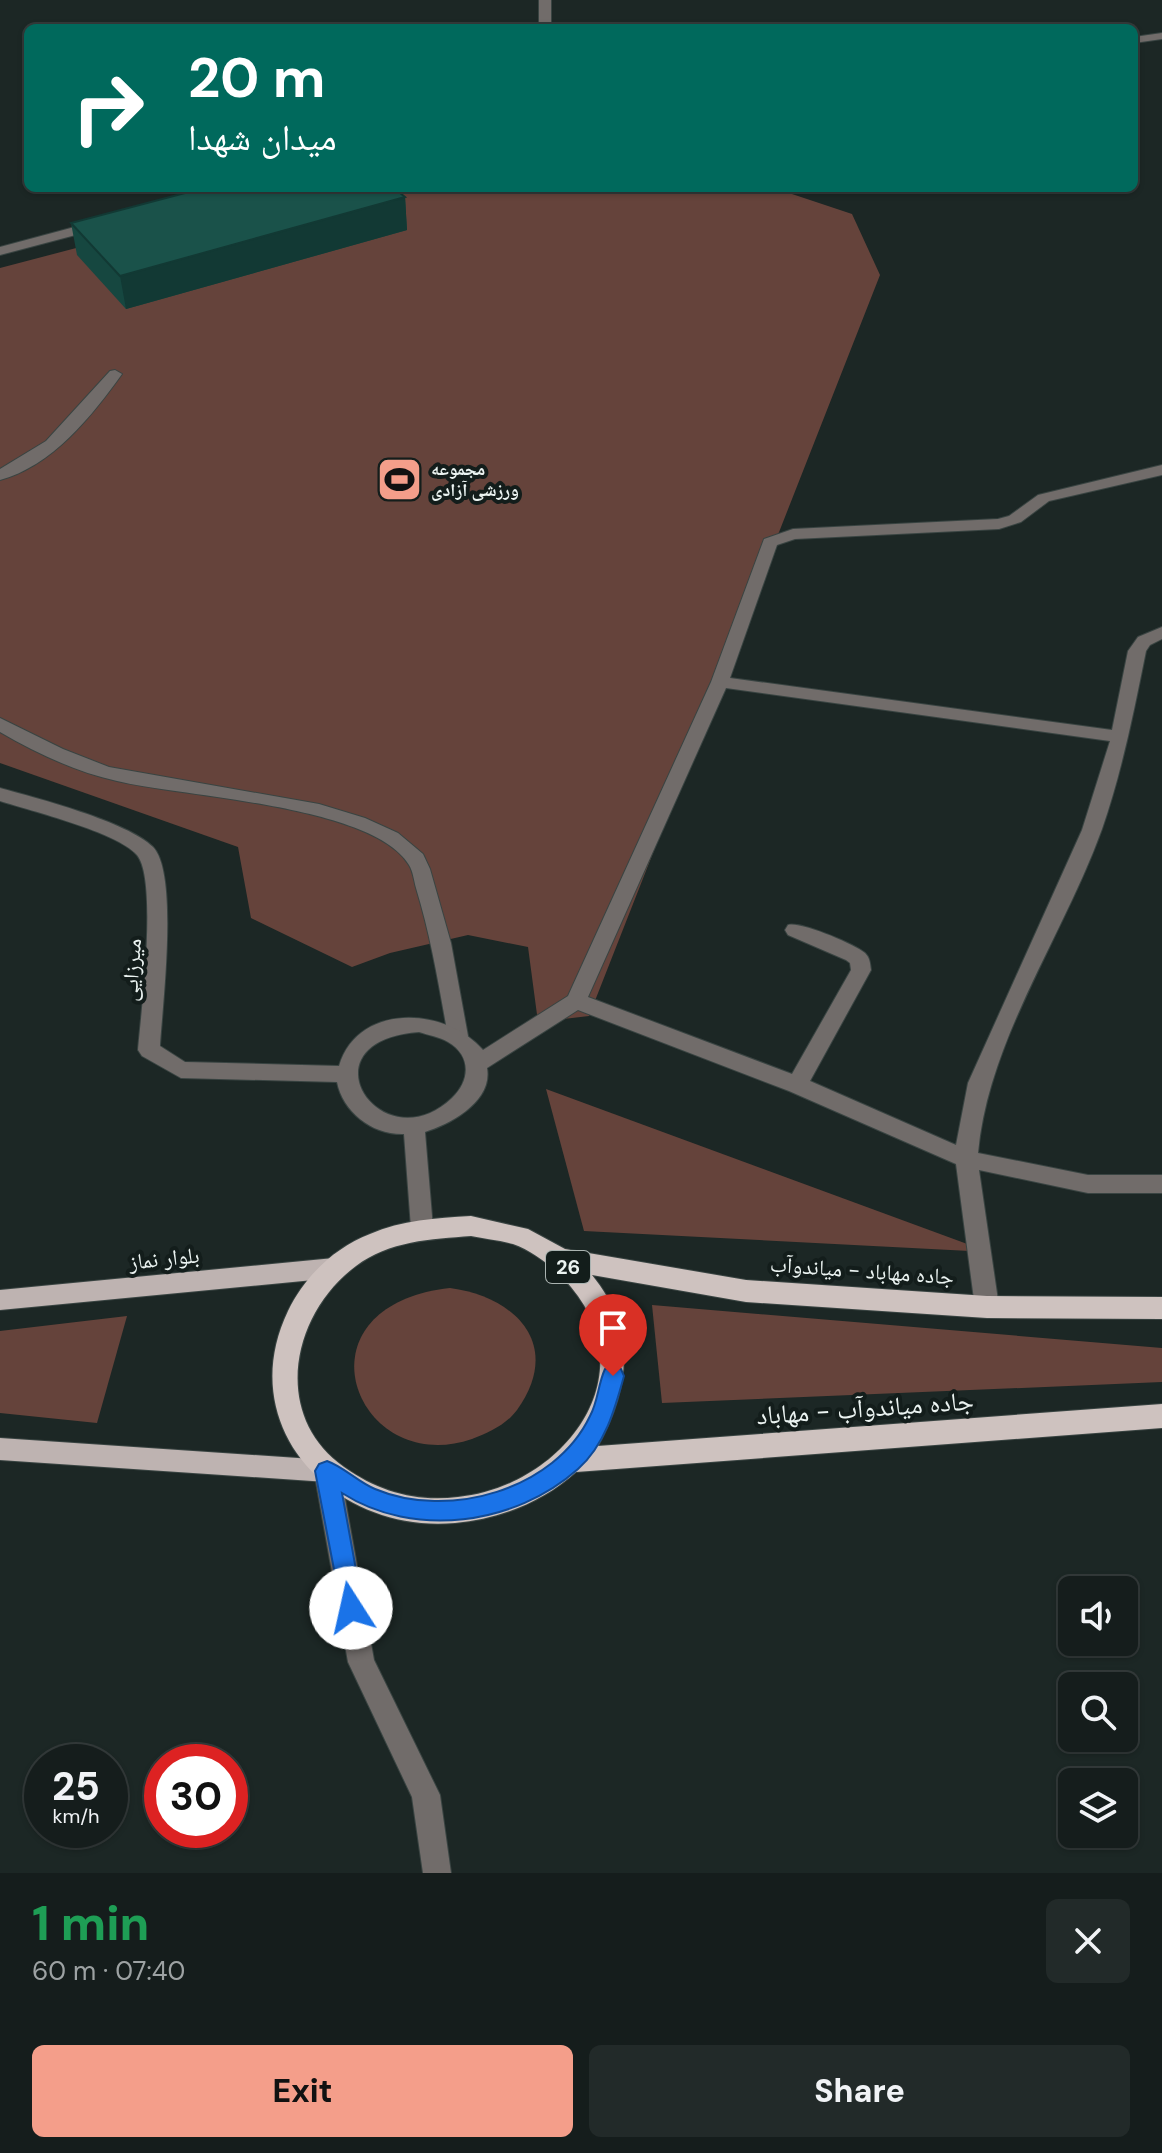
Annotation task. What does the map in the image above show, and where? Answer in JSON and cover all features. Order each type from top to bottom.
[{"type":"highway","name":"26","points":[[471,1226],[518,1236],[560,1259],[592,1291],[610,1331],[613,1376],[600,1420],[572,1460],[529,1490],[478,1508],[422,1511],[370,1498],[327,1471],[297,1434],[283,1391],[285,1345],[303,1303],[334,1268],[375,1242],[422,1228],[471,1226]]},
{"type":"highway","name":"جاده مهاباد - میاندوآب","points":[[560,1259],[746,1291],[987,1307],[1162,1308]]},
{"type":"highway","name":"جاده میاندوآب - مهاباد","points":[[572,1460],[1162,1416]]},
{"type":"main road","name":"بلوار نماز","points":[[0,1300],[334,1268]]},
{"type":"main road","name":"26","points":[[0,1449],[327,1471]]},
{"type":"street","points":[[545,0],[545,24]]},
{"type":"street","points":[[1138,39],[1162,36]]},
{"type":"street","points":[[0,251],[118,220]]},
{"type":"street","points":[[0,475],[30,463],[49,450],[115,374]]},
{"type":"street","points":[[477,1064],[576,1001],[720,682],[770,542],[782,536],[999,524],[1015,519],[1044,498],[1162,470]]},
{"type":"street","points":[[987,1307],[966,1159],[969,1127],[979,1083],[1092,830],[1120,737],[1137,651],[1144,641],[1162,632]]},
{"type":"street","points":[[720,682],[1120,737]]},
{"type":"street","points":[[0,724],[22,737],[113,774],[188,790],[324,809],[375,828],[417,860],[438,923],[458,1036]]},
{"type":"street","name":"میرزایی","points":[[0,794],[125,836],[147,853],[153,874],[158,929],[149,1050],[181,1070],[345,1074]]},
{"type":"street","points":[[795,930],[853,955],[860,960],[861,970],[797,1085]]},
{"type":"street","points":[[576,1001],[797,1085],[966,1159],[1088,1184],[1162,1184]]},
{"type":"street","points":[[398,1025],[440,1027],[458,1036],[471,1049],[477,1064],[477,1081],[469,1098],[455,1111],[414,1125],[372,1117],[356,1105],[348,1090],[345,1074],[350,1057],[361,1043],[377,1032],[398,1025]]},
{"type":"street","points":[[414,1125],[422,1228]]},
{"type":"street","points":[[327,1471],[361,1662],[426,1795],[437,1873]]},
{"type":"shaded area","name":"مجموعه ورزشی آزادی","points":[[290,192],[786,192],[852,214],[880,275],[589,1016],[538,1022],[528,947],[468,935],[390,953],[352,967],[251,918],[238,847],[0,763],[0,268]]},
{"type":"shaded area","points":[[546,1089],[989,1252],[584,1231]]},
{"type":"shaded area","points":[[450,1288],[474,1293],[513,1314],[526,1328],[534,1346],[535,1365],[530,1387],[517,1410],[502,1424],[472,1439],[431,1445],[397,1435],[371,1414],[357,1385],[355,1354],[369,1325],[400,1301]]},
{"type":"shaded area","points":[[652,1305],[1162,1348],[1162,1382],[662,1403]]},
{"type":"shaded area","points":[[127,1316],[97,1423],[0,1413],[0,1331]]},
{"type":"building","points":[[189,192],[399,192],[405,197],[120,276],[71,223]]},
{"type":"place","name":"مجموعه ورزشی آزادی","points":[[400,479]]},
{"type":"route","points":[[351,1608],[327,1471],[370,1498],[422,1511],[478,1508],[529,1490],[572,1460],[600,1420],[613,1376]]}]
